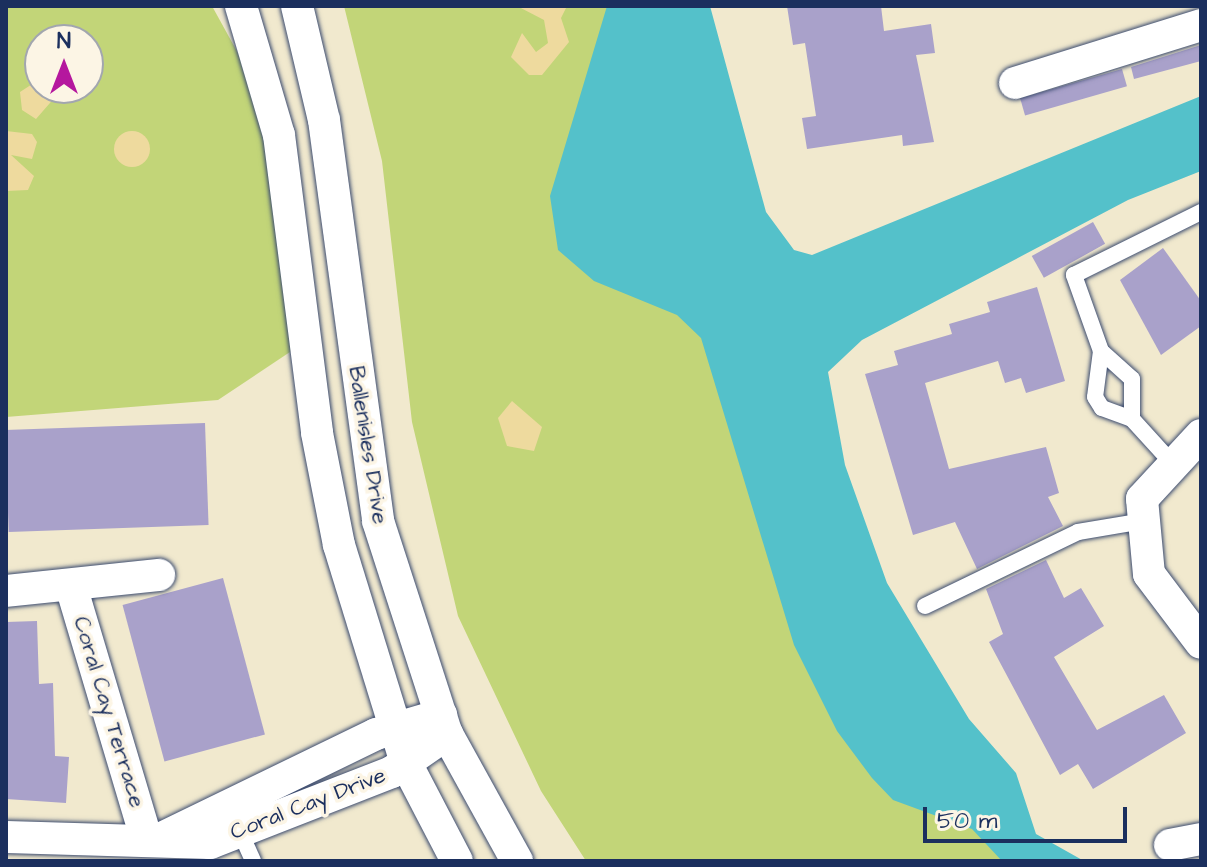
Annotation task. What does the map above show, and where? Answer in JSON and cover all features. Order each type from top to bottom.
[{"type":"street","name":"Ballenisles Drive","points":[[241,6],[279,135],[317,433],[339,545],[406,763],[457,861]]},
{"type":"street","name":"Ballenisles Drive","points":[[297,6],[324,120],[378,521],[444,725],[517,861]]},
{"type":"street","points":[[1015,83],[1201,25]]},
{"type":"street","points":[[1201,435],[1142,499],[1149,574],[1201,643]]},
{"type":"street","name":"Coral Cay Terrace","points":[[6,591],[159,575]]},
{"type":"street","name":"Coral Cay Terrace","points":[[71,586],[153,838]]},
{"type":"street","name":"Coral Cay Drive","points":[[234,816],[394,728],[444,725]]},
{"type":"street","name":"Coral Cay Drive","points":[[6,837],[153,838],[406,763],[444,725]]},
{"type":"lane","points":[[1172,463],[1132,419],[1095,397],[1101,351],[1074,275],[1201,212]]},
{"type":"lane","points":[[1101,351],[1132,379],[1132,419]]},
{"type":"lane","points":[[925,606],[1078,532],[1144,521]]},
{"type":"lane","points":[[234,816],[253,861]]},
{"type":"green space","points":[[6,6],[212,6],[239,55],[268,154],[293,350],[218,400],[6,417]]},
{"type":"green space","points":[[344,6],[666,6],[709,198],[1012,861],[586,861],[541,791],[458,616],[412,422],[382,161]]},
{"type":"sand","points":[[517,6],[567,6],[561,18],[569,42],[542,75],[529,75],[511,57],[522,33],[536,52],[548,43],[544,20]]},
{"type":"sand","points":[[24,89],[24,104],[49,104],[36,119],[22,110],[20,92]]},
{"type":"sand","points":[[6,131],[32,134],[37,142],[32,159],[11,155],[34,176],[28,190],[6,191]]},
{"type":"sand","points":[[132,131],[145,136],[150,149],[145,162],[132,167],[119,162],[114,149],[119,136]]},
{"type":"sand","points":[[512,401],[542,427],[534,451],[507,446],[498,418]]},
{"type":"water","points":[[607,6],[710,6],[766,212],[794,250],[812,255],[1201,96],[1201,171],[1128,200],[862,340],[828,372],[845,465],[887,583],[969,719],[1016,773],[1036,834],[1084,861],[1002,861],[972,829],[893,800],[872,778],[837,731],[794,645],[701,338],[677,315],[594,281],[558,250],[550,196]]},
{"type":"building","points":[[787,6],[881,6],[884,31],[931,24],[935,53],[916,55],[934,142],[903,146],[902,135],[807,149],[802,118],[816,116],[805,43],[793,45]]},
{"type":"building","points":[[1201,45],[1201,61],[1134,79],[1131,67]]},
{"type":"building","points":[[1122,69],[1127,86],[1025,116],[1020,98]]},
{"type":"building","points":[[1093,222],[1105,244],[1044,278],[1032,256]]},
{"type":"building","points":[[1163,248],[1201,301],[1201,326],[1161,355],[1120,280]]},
{"type":"building","points":[[1037,287],[1065,381],[1026,393],[1021,378],[1005,383],[998,361],[925,383],[949,469],[1046,447],[1059,493],[1048,497],[1063,526],[977,569],[955,522],[913,535],[865,374],[898,365],[894,351],[952,334],[949,324],[990,312],[987,302]]},
{"type":"building","points":[[205,423],[209,525],[9,532],[6,430]]},
{"type":"building","points":[[1046,560],[1064,598],[1081,588],[1104,626],[1054,657],[1097,730],[1164,695],[1186,733],[1093,789],[1078,764],[1060,775],[989,642],[1003,634],[986,589]]},
{"type":"building","points":[[223,578],[265,734],[164,761],[123,605]]},
{"type":"building","points":[[37,621],[39,684],[53,683],[55,756],[69,757],[66,803],[6,799],[6,622]]}]
